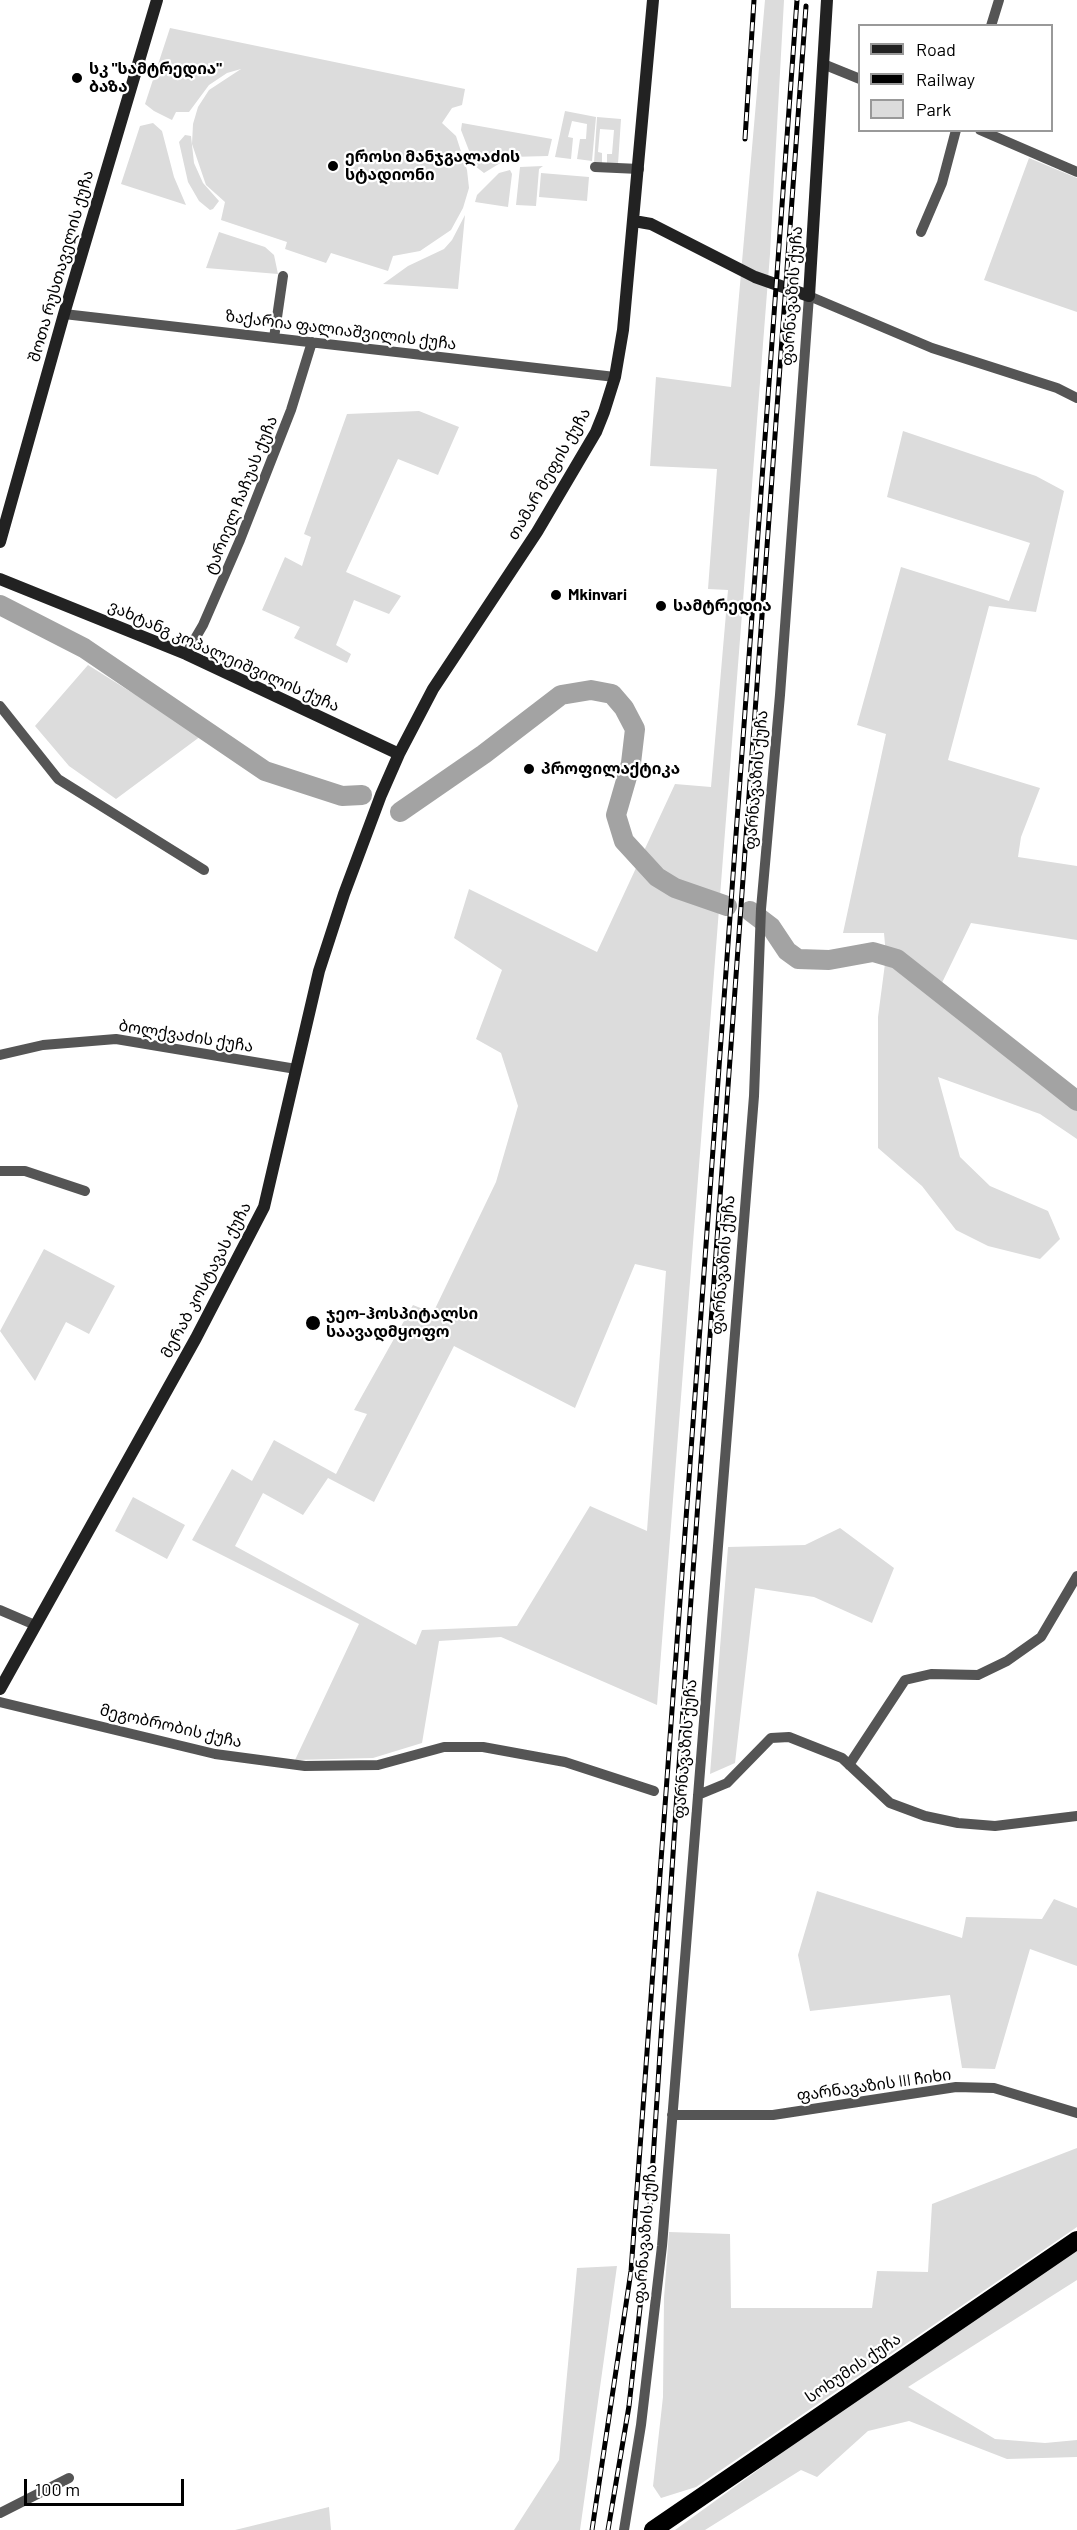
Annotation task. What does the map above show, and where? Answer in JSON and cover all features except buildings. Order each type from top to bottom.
[{"type":"highway","name":"სოხუმის ქუჩა","points":[[653,2530],[1077,2240]]},
{"type":"main road","name":"შოთა რუსთაველის ქუჩა","points":[[0,542],[64,314],[157,0]]},
{"type":"main road","name":"თამარ მეფის ქუჩა","points":[[399,753],[433,689],[537,532],[596,432],[615,377],[634,221],[653,0]]},
{"type":"main road","name":"ფარნავაზის ქუჩა","points":[[809,296],[827,0]]},
{"type":"main road","points":[[634,221],[651,224],[755,277],[809,296]]},
{"type":"main road","name":"ვახტანგ კოპალეიშვილის ქუჩა","points":[[0,579],[186,654],[399,753]]},
{"type":"main road","name":"მერაბ კოსტავას ქუჩა","points":[[0,1689],[196,1338],[264,1207],[277,1162],[319,971],[341,902],[399,753]]},
{"type":"street","points":[[991,24],[999,0]]},
{"type":"street","points":[[823,64],[858,79]]},
{"type":"street","points":[[921,232],[942,183],[955,132]]},
{"type":"street","points":[[985,132],[1077,172]]},
{"type":"street","points":[[595,166],[639,169]]},
{"type":"street","points":[[274,338],[282,276]]},
{"type":"street","points":[[809,296],[932,348],[1057,388],[1077,398]]},
{"type":"street","name":"ფარნავაზის ქუჩა","points":[[624,2530],[641,2425],[662,2246],[754,1096],[761,909],[780,695],[809,296]]},
{"type":"street","name":"ზაქარია ფალიაშვილის ქუჩა","points":[[64,314],[615,377]]},
{"type":"street","name":"ტარიელ ჩაჩუას ქუჩა","points":[[186,654],[203,625],[244,529],[291,410],[312,342]]},
{"type":"street","points":[[0,706],[58,779],[204,870]]},
{"type":"street","name":"ბოლქვაძის ქუჩა","points":[[0,1055],[43,1045],[116,1039],[296,1069]]},
{"type":"street","points":[[0,1171],[25,1171],[85,1191]]},
{"type":"street","points":[[849,1765],[904,1680],[932,1674],[978,1675],[1007,1661],[1041,1637],[1077,1576]]},
{"type":"street","points":[[0,1610],[35,1625]]},
{"type":"street","name":"მეგობრობის ქუჩა","points":[[0,1702],[214,1754],[305,1767],[378,1765],[444,1747],[483,1747],[565,1762],[654,1791]]},
{"type":"street","points":[[698,1796],[726,1783],[771,1738],[789,1737],[842,1758],[890,1803],[926,1816],[958,1823],[995,1826],[1077,1816]]},
{"type":"street","name":"ფარნავაზის III ჩიხი","points":[[672,2115],[773,2115],[956,2087],[994,2088],[1077,2113]]},
{"type":"street","points":[[0,2513],[69,2478]]},
{"type":"green space","points":[[765,0],[784,0],[770,254],[657,1705],[501,1637],[439,1641],[422,1743],[373,1758],[295,1760],[359,1624],[192,1540],[232,1469],[252,1481],[274,1440],[336,1474],[367,1414],[354,1410],[413,1305],[433,1313],[496,1182],[518,1106],[501,1053],[476,1039],[502,970],[454,938],[469,889],[597,952],[675,784],[711,787],[728,590],[708,589],[717,469],[650,466],[656,377],[731,387]],"holes":[[[635,1264],[666,1271],[647,1531],[590,1506],[517,1626],[422,1630],[416,1645],[235,1546],[263,1493],[303,1515],[328,1478],[374,1502],[454,1346],[575,1408]]]},
{"type":"green space","name":"ეროსი მანჯგალაძის სტადიონი","points":[[170,28],[465,89],[462,105],[452,108],[442,123],[456,136],[467,170],[469,188],[463,208],[451,230],[420,251],[393,256],[388,271],[331,253],[326,263],[285,249],[287,242],[221,220],[225,202],[206,185],[192,144],[193,124],[198,107],[209,90],[241,69],[227,73],[209,85],[189,112],[176,112],[172,120],[154,111],[145,104]]},
{"type":"green space","points":[[565,111],[596,117],[592,161],[577,159],[580,139],[586,139],[587,124],[572,121],[568,137],[573,138],[571,159],[555,157]]},
{"type":"green space","points":[[597,117],[621,119],[618,164],[607,164],[607,154],[612,154],[614,130],[600,129],[598,152],[602,153],[602,163],[594,163]]},
{"type":"green space","points":[[153,123],[162,131],[174,177],[186,205],[121,184],[140,126]]},
{"type":"green space","points":[[462,123],[552,139],[548,156],[510,157],[484,173],[475,166],[461,130]]},
{"type":"green space","points":[[185,135],[191,136],[194,163],[203,183],[219,201],[213,209],[210,210],[199,201],[188,182],[179,142]]},
{"type":"green space","points":[[1029,158],[1077,178],[1077,312],[984,280]]},
{"type":"green space","points":[[543,166],[539,169],[536,206],[516,205],[520,167]]},
{"type":"green space","points":[[510,170],[512,174],[508,207],[475,202],[477,195],[499,173]]},
{"type":"green space","points":[[541,173],[589,177],[587,201],[539,197]]},
{"type":"green space","points":[[465,215],[458,289],[383,284],[408,266],[444,249],[452,240]]},
{"type":"green space","points":[[219,232],[265,247],[274,255],[278,274],[206,268]]},
{"type":"green space","points":[[419,411],[459,427],[438,475],[398,459],[346,572],[401,596],[389,614],[354,600],[336,645],[351,654],[347,663],[294,638],[300,627],[262,610],[285,557],[302,566],[311,537],[304,534],[347,414]]},
{"type":"green space","points":[[903,431],[1036,476],[1064,491],[1036,612],[989,606],[948,760],[1040,788],[1021,837],[1018,857],[1077,866],[1077,940],[971,923],[938,991],[1077,1101],[1077,1139],[1040,1114],[938,1077],[960,1157],[990,1186],[1048,1211],[1060,1239],[1040,1259],[988,1246],[956,1230],[922,1186],[878,1148],[878,1017],[886,956],[884,933],[843,933],[886,734],[857,725],[901,567],[1009,601],[1030,543],[887,497]]},
{"type":"green space","points":[[88,665],[201,736],[116,799],[69,766],[35,726]]},
{"type":"green space","points":[[44,1249],[115,1286],[89,1334],[66,1322],[35,1381],[0,1331]]},
{"type":"green space","points":[[133,1497],[185,1525],[167,1559],[115,1531]]},
{"type":"green space","points":[[840,1528],[894,1568],[872,1623],[814,1597],[755,1588],[735,1763],[710,1774],[728,1547],[805,1545]]},
{"type":"green space","points":[[817,1891],[962,1938],[966,1917],[1042,1919],[1054,1899],[1077,1908],[1077,1966],[1030,1949],[995,2069],[962,2068],[950,1995],[810,2011],[798,1955]]},
{"type":"green space","points":[[1077,2148],[1077,2227],[696,2487],[661,2498],[653,2486],[663,2397],[664,2298],[669,2232],[730,2234],[731,2308],[872,2308],[877,2271],[928,2272],[932,2204]]},
{"type":"green space","points":[[1077,2249],[1077,2280],[908,2387],[995,2439],[1045,2443],[1077,2440],[1077,2457],[1007,2459],[909,2421],[868,2431],[817,2477],[801,2470],[705,2530],[675,2530],[867,2391]]},
{"type":"green space","points":[[617,2266],[580,2530],[514,2530],[559,2460],[577,2268]]},
{"type":"green space","points":[[329,2507],[331,2530],[235,2530]]},
{"type":"waterway","points":[[0,605],[84,648],[265,771],[342,796],[362,795]]},
{"type":"waterway","points":[[400,812],[484,754],[561,695],[591,690],[612,694],[624,708],[635,729],[631,763],[616,815],[624,841],[657,877],[675,888],[727,906]]},
{"type":"waterway","points":[[750,911],[771,927],[787,951],[798,959],[829,960],[873,952],[897,959],[1077,1101]]},
{"type":"railway","points":[[745,139],[754,0]]},
{"type":"railway","points":[[592,2530],[631,2271],[797,0]]},
{"type":"railway","points":[[608,2530],[629,2406],[648,2236],[677,1793],[806,6]]},
{"type":"place","name":"სკ \"სამტრედია\" ბაზა","points":[[77,78]]},
{"type":"place","name":"ეროსი მანჯგალაძის სტადიონი","points":[[333,166]]},
{"type":"place","name":"Mkinvari","points":[[556,595]]},
{"type":"place","name":"სამტრედია","points":[[661,606]]},
{"type":"place","name":"პროფილაქტიკა","points":[[529,769]]},
{"type":"place","name":"ჯეო-ჰოსპიტალსი საავადმყოფო","points":[[313,1323]]}]
